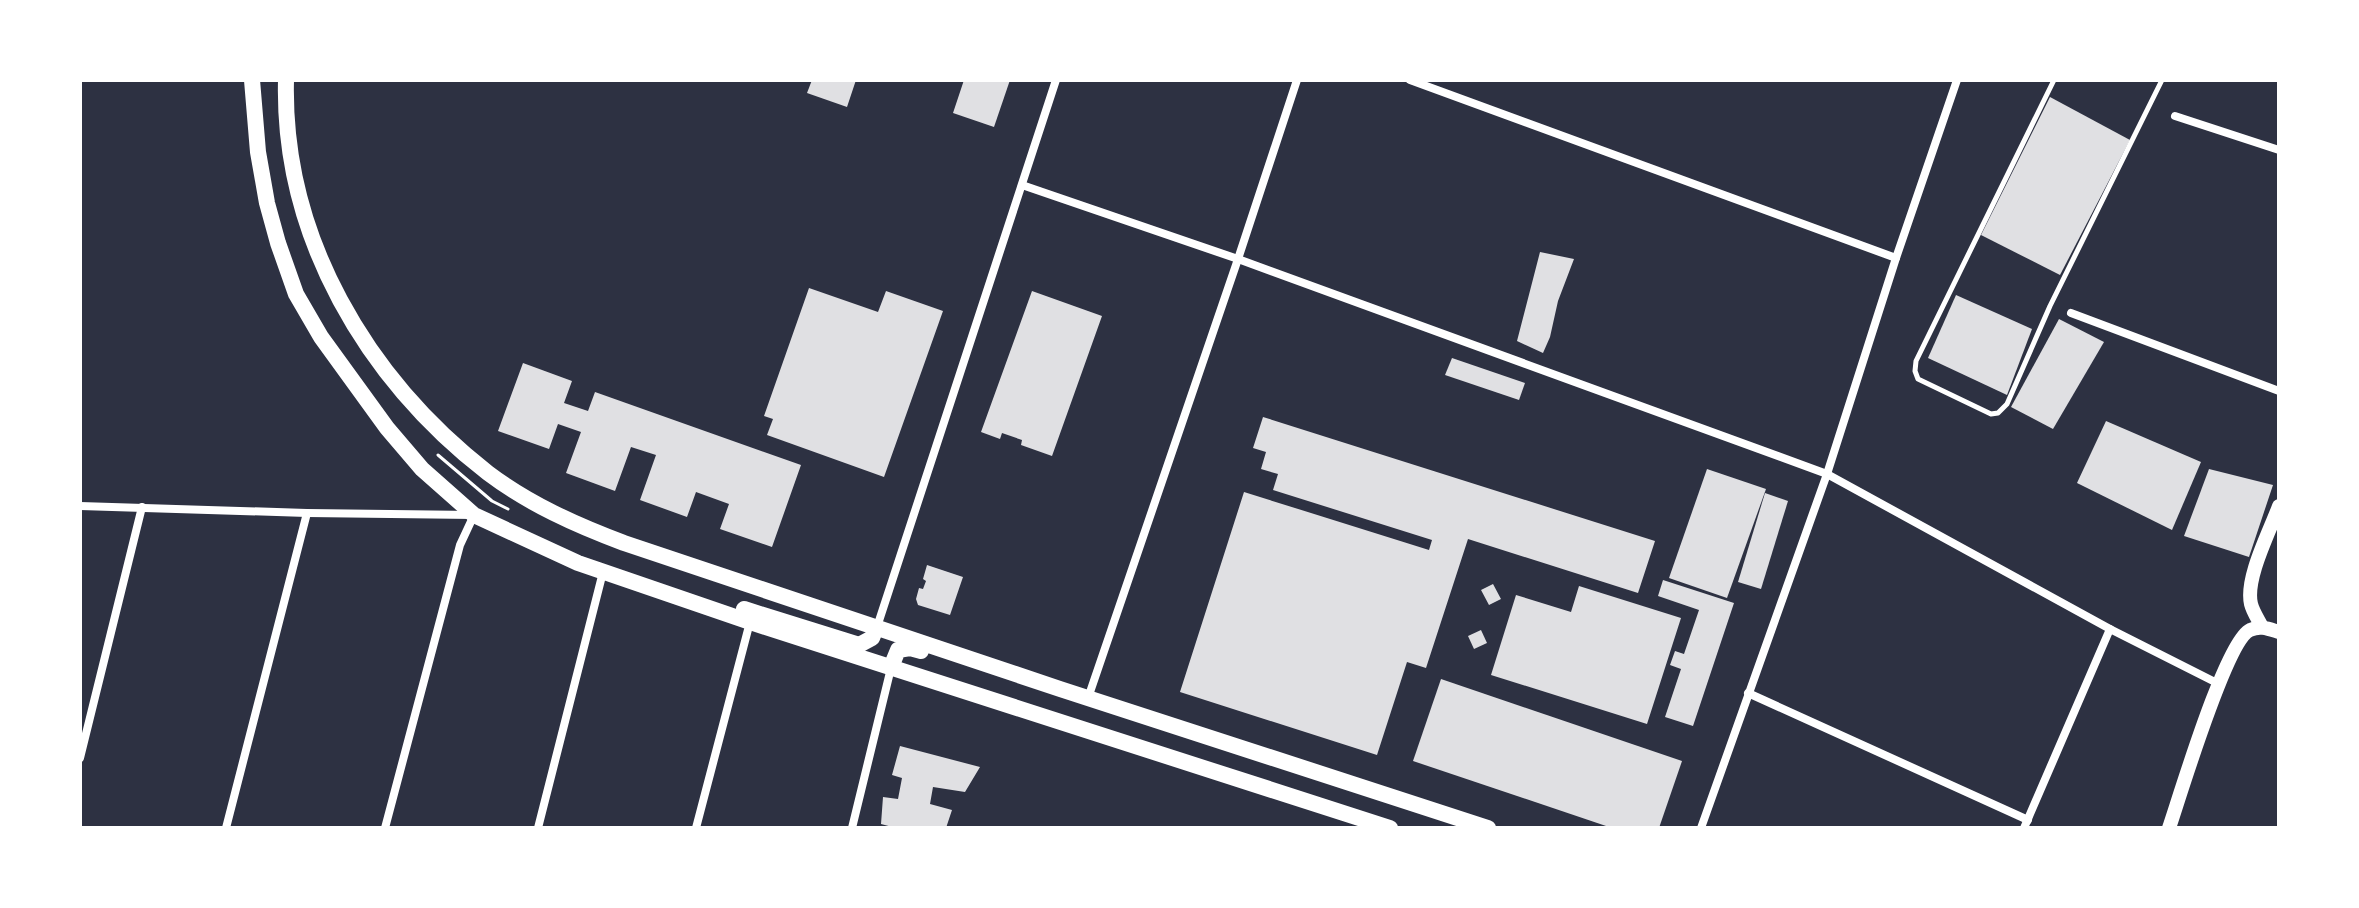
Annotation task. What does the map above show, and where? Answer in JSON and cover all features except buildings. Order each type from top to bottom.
[{"type":"main road","points":[[252,80],[258,152],[267,203],[296,294],[321,337],[387,428],[422,469],[474,515],[603,572],[1390,828]]},
{"type":"main road","points":[[276,80],[278,124],[290,145]]},
{"type":"main road","points":[[286,80],[290,145],[308,222],[333,289],[387,374],[418,409],[489,474],[537,504],[624,543],[1488,828]]},
{"type":"main road","points":[[2262,627],[2250,602],[2250,591],[2279,506]]},
{"type":"main road","points":[[715,610],[738,607],[859,645],[872,638],[876,628]]},
{"type":"main road","points":[[2169,828],[2219,684],[2241,637],[2249,630],[2262,627],[2279,632]]},
{"type":"main road","points":[[891,667],[898,650],[910,648],[1047,693],[1060,689]]},
{"type":"street","points":[[876,628],[1056,80]]},
{"type":"street","points":[[1088,698],[1297,80]]},
{"type":"street","points":[[1410,80],[1896,258]]},
{"type":"street","points":[[1701,828],[1827,474],[1957,80]]},
{"type":"street","points":[[2175,116],[2279,150]]},
{"type":"street","points":[[1022,185],[1238,259],[1827,474],[2110,629],[2219,684]]},
{"type":"street","points":[[2071,313],[2279,391]]},
{"type":"street","points":[[80,506],[474,515],[460,545],[385,828]]},
{"type":"street","points":[[80,758],[142,507]]},
{"type":"street","points":[[226,828],[307,513]]},
{"type":"street","points":[[538,828],[603,572]]},
{"type":"street","points":[[696,828],[750,622]]},
{"type":"street","points":[[1748,693],[2026,824],[2110,629]]},
{"type":"street","points":[[852,828],[891,667]]},
{"type":"lane","points":[[2054,80],[1916,361],[1918,379],[1991,414],[1998,413],[2007,404],[2050,306],[2162,80]]},
{"type":"path","points":[[444,434],[430,447],[492,501],[518,514]]}]
